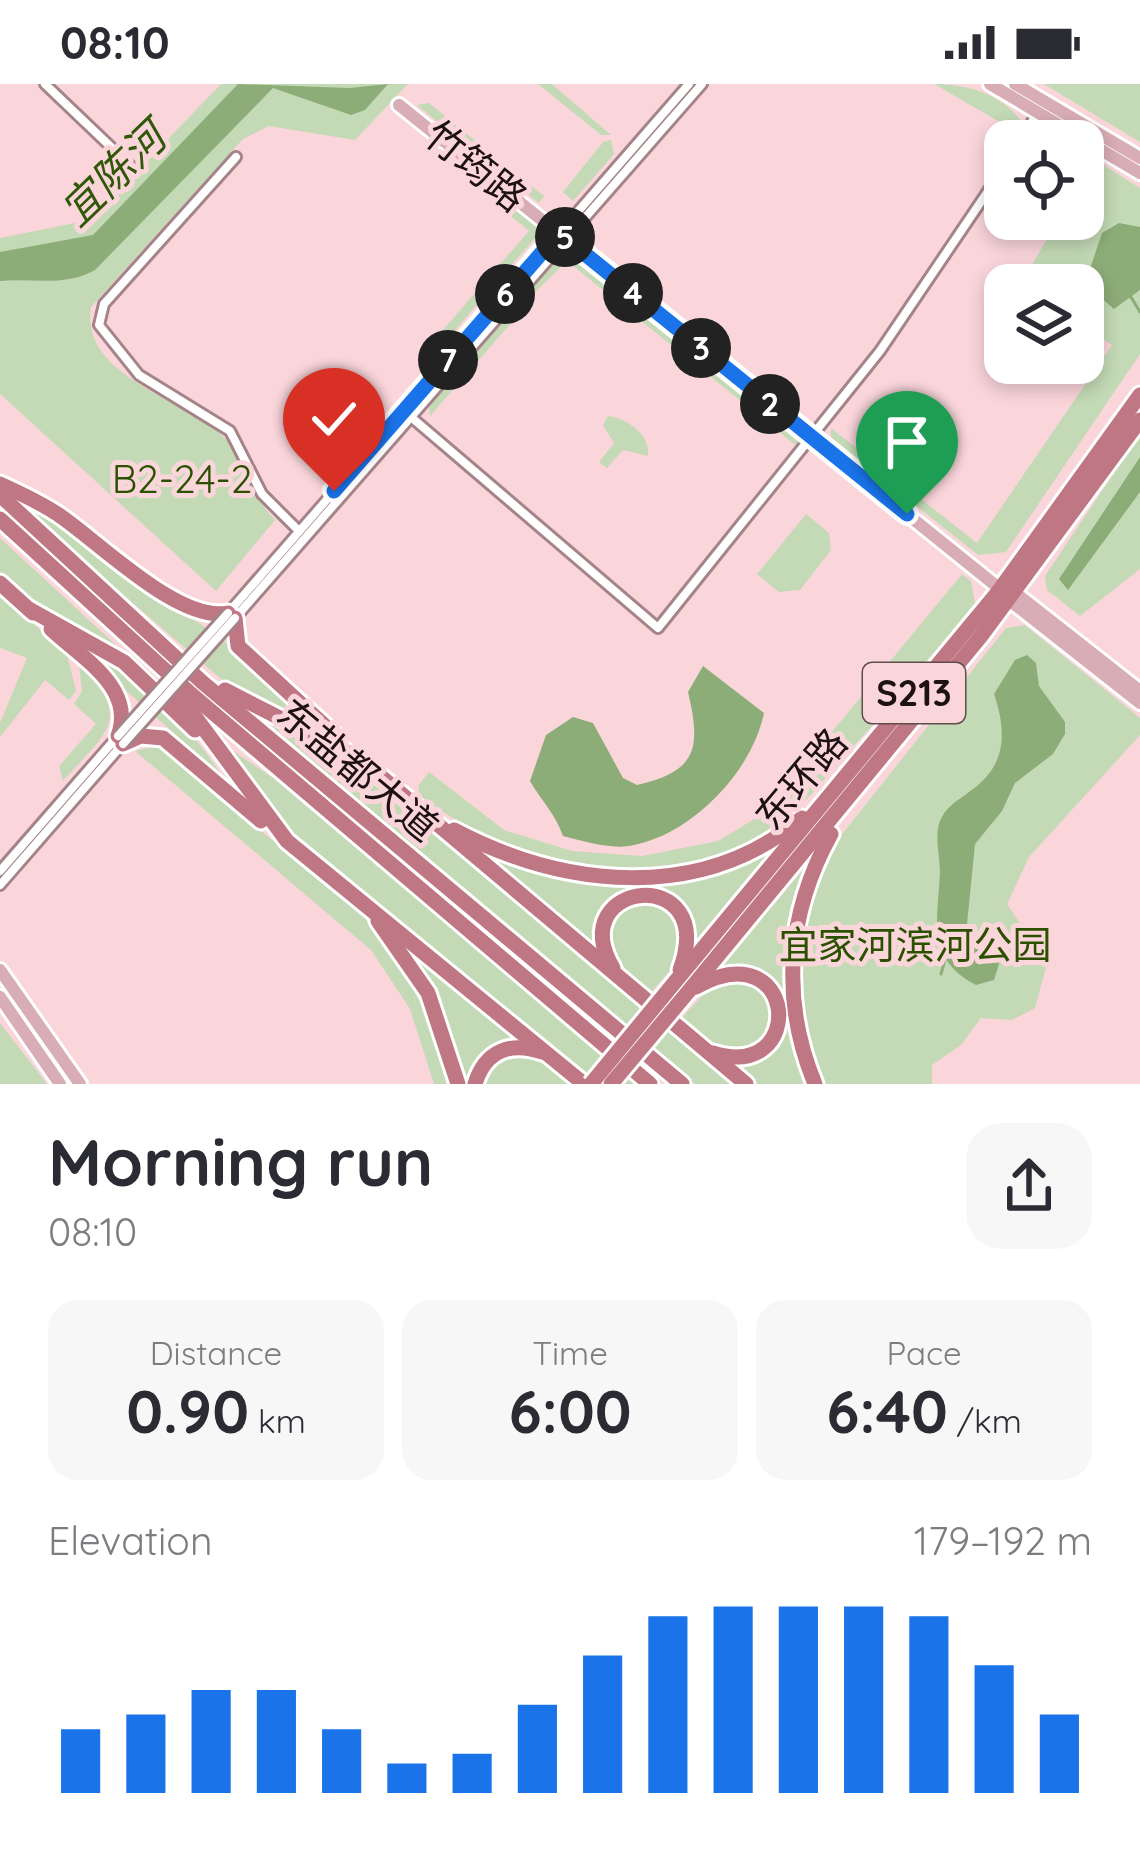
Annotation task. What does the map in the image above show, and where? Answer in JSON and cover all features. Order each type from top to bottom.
[{"type":"highway","name":"东环路","points":[[732,927],[832,793],[1005,592],[1140,395]]},
{"type":"highway","name":"东环路","points":[[611,1084],[732,927],[846,804],[1140,419]]},
{"type":"highway","points":[[0,484],[59,515],[175,600],[205,614],[231,616],[233,633],[246,655],[360,758],[746,1084]]},
{"type":"highway","name":"东盐都大道","points":[[0,495],[140,625],[682,1084]]},
{"type":"highway","name":"东盐都大道","points":[[0,519],[148,656],[650,1084]]},
{"type":"highway","points":[[0,583],[116,691],[124,712],[120,740],[163,738],[588,1084]]},
{"type":"highway","points":[[29,609],[124,662],[147,682],[210,746],[256,818]]},
{"type":"highway","points":[[140,625],[230,694],[360,758]]},
{"type":"highway","points":[[148,656],[287,841]]},
{"type":"highway","points":[[430,817],[527,862],[597,878],[635,879],[681,876],[739,857],[793,826],[832,793]]},
{"type":"highway","points":[[815,1084],[793,1000],[793,936],[809,882],[846,804]]},
{"type":"highway","points":[[622,980],[604,951],[604,922],[618,903],[645,893],[678,908],[688,930],[682,987],[736,972],[762,980],[778,1002],[777,1033],[758,1053],[728,1057],[698,1044]]},
{"type":"highway","points":[[360,900],[428,993],[458,1084]]},
{"type":"highway","name":"东环路","points":[[588,1084],[682,987]]},
{"type":"highway","points":[[475,1084],[481,1067],[499,1051],[526,1047],[554,1059]]},
{"type":"main road","points":[[990,84],[1140,173]]},
{"type":"main road","points":[[1015,84],[1140,158]]},
{"type":"main road","name":"竹筠路","points":[[399,105],[1140,703]]},
{"type":"main road","name":"竹筠路","points":[[1005,592],[1140,691]]},
{"type":"main road","points":[[0,970],[80,1084]]},
{"type":"main road","points":[[0,997],[60,1084]]},
{"type":"street","points":[[45,84],[133,168]]},
{"type":"street","points":[[0,871],[411,417],[689,84]]},
{"type":"street","points":[[231,616],[299,531],[702,84]]},
{"type":"street","points":[[1033,120],[1038,112]]},
{"type":"street","points":[[236,157],[98,316],[100,331],[125,363],[230,431],[262,494],[299,531]]},
{"type":"street","points":[[411,417],[658,628],[814,440],[984,196]]},
{"type":"street","points":[[0,885],[120,740]]},
{"type":"green space","name":"B2-24-2","points":[[221,84],[408,84],[355,140],[269,126],[243,139],[91,307],[92,332],[102,352],[140,385],[226,439],[275,520],[216,591],[0,394],[0,238],[90,220]]},
{"type":"green space","points":[[538,84],[552,84],[611,135],[601,135]]},
{"type":"green space","points":[[934,84],[983,93],[1020,120],[996,120]]},
{"type":"green space","points":[[1044,84],[1140,84],[1140,142],[1104,120]]},
{"type":"green space","points":[[429,103],[477,142],[471,149],[417,105]]},
{"type":"green space","points":[[611,140],[614,154],[573,201],[563,192],[603,142]]},
{"type":"green space","points":[[480,145],[544,196],[539,203],[475,152]]},
{"type":"green space","points":[[1104,165],[1140,188],[1140,354],[1006,552],[978,555],[831,438],[831,428],[977,543],[1085,384],[1104,384],[1104,357],[1112,345],[1104,340],[1104,264],[1032,264],[1047,240],[1104,240]]},
{"type":"green space","points":[[493,191],[537,226],[538,235],[494,285],[486,280],[529,231],[488,198]]},
{"type":"green space","points":[[570,252],[682,342],[676,349],[567,261],[527,300],[524,295],[561,253]]},
{"type":"green space","points":[[481,286],[487,293],[438,350],[431,344]]},
{"type":"green space","points":[[518,302],[526,306],[478,361],[473,354]]},
{"type":"green space","points":[[465,362],[473,367],[430,416],[429,403]]},
{"type":"green space","points":[[711,366],[799,437],[799,448],[706,373]]},
{"type":"green space","points":[[374,409],[381,415],[332,472],[325,465]]},
{"type":"green space","points":[[608,416],[637,429],[648,456],[623,450],[607,468],[599,462],[614,443],[603,425]]},
{"type":"green space","points":[[1140,434],[1140,569],[1080,616],[1047,590],[1045,576]]},
{"type":"green space","points":[[12,499],[44,513],[223,640],[308,723],[228,685]]},
{"type":"green space","points":[[806,514],[829,533],[831,550],[800,590],[779,592],[757,574]]},
{"type":"green space","points":[[0,538],[157,683],[0,576]]},
{"type":"green space","points":[[962,574],[971,581],[975,603],[808,798],[780,824],[738,850],[693,866],[646,872],[598,870],[503,844],[420,796],[418,786],[429,772],[504,830],[572,851],[642,856],[718,841],[766,812]]},
{"type":"green space","points":[[0,593],[67,654],[76,691],[69,700],[45,680],[0,737],[0,723],[27,658],[0,648]]},
{"type":"green space","name":"宜家河滨河公园","points":[[1025,625],[1140,718],[1140,735],[1029,857],[1007,904],[1047,964],[1035,1008],[1012,1020],[981,1018],[961,1045],[932,1065],[932,1084],[824,1084],[806,1020],[802,959],[824,869],[839,838],[1006,628]]},
{"type":"green space","points":[[66,637],[153,697],[190,733],[222,776]]},
{"type":"green space","points":[[79,665],[106,698],[110,712],[102,737],[63,781],[59,766],[96,724],[74,704],[82,691]]},
{"type":"green space","points":[[256,713],[355,762],[739,1084],[695,1084]]},
{"type":"green space","points":[[156,746],[354,906],[387,946],[413,989],[451,1084],[434,1084],[410,1009],[371,950],[135,751]]},
{"type":"green space","points":[[226,746],[273,778],[637,1084],[591,1084],[283,825]]},
{"type":"green space","points":[[785,837],[691,951],[691,922],[676,901],[615,900],[602,958],[462,840],[547,873],[625,885],[702,874]]},
{"type":"green space","points":[[812,859],[794,921],[789,972],[809,1084],[752,1084],[724,1061],[762,1057],[781,997],[718,971]]},
{"type":"green space","points":[[632,900],[663,902],[682,929],[673,967],[648,996],[615,961],[608,925]]},
{"type":"green space","points":[[390,926],[530,1043],[512,1042],[471,1084],[464,1084],[432,991]]},
{"type":"green space","points":[[745,977],[772,998],[773,1030],[746,1053],[716,1049],[679,1021],[710,987]]},
{"type":"green space","points":[[0,1023],[47,1084],[0,1084]]},
{"type":"green space","points":[[501,1055],[534,1055],[573,1084],[480,1084]]},
{"type":"shaded area","points":[[238,84],[349,88],[388,84],[365,110],[351,115],[273,88],[95,270],[61,280],[0,281],[0,252],[93,235]]},
{"type":"shaded area","points":[[1119,223],[1140,227],[1140,290],[1114,309],[1104,300],[1104,264],[1092,264],[1104,232]]},
{"type":"shaded area","points":[[1140,457],[1140,492],[1068,590],[1059,579]]},
{"type":"shaded area","points":[[1027,655],[1036,663],[1039,686],[1065,722],[1065,734],[1053,754],[1015,783],[1002,811],[975,844],[967,924],[1000,961],[994,980],[976,985],[949,963],[938,936],[938,830],[947,809],[982,782],[997,760],[1002,735],[994,694],[1015,660]]},
{"type":"shaded area","points":[[703,666],[764,713],[747,757],[732,778],[696,815],[652,840],[613,846],[563,836],[530,781],[546,735],[573,717],[593,723],[623,778],[637,785],[673,772],[690,754],[694,742],[688,692]]},
{"type":"waterway","points":[[1128,292],[1140,312]]},
{"type":"waterway","points":[[941,974],[946,956]]},
{"type":"route","points":[[334,491],[559,233],[907,514]]},
{"type":"water label","name":"宜陈河","points":[[113,174]]}]
